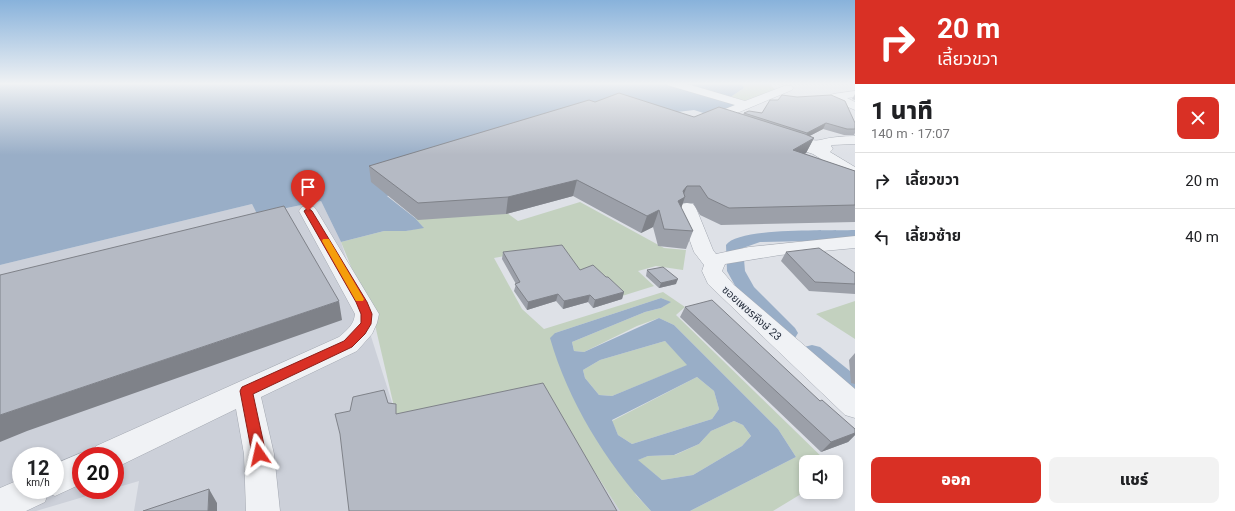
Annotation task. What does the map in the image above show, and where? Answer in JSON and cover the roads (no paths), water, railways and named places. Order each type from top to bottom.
[{"type":"street","points":[[740,123],[719,116],[741,107]]},
{"type":"street","points":[[790,140],[804,144],[810,143],[819,148],[835,162],[855,174]]},
{"type":"street","points":[[819,148],[830,141],[855,140]]},
{"type":"street","points":[[687,208],[704,252],[714,264],[717,260],[749,253],[855,242]]},
{"type":"street","points":[[124,448],[348,344],[361,332],[366,324],[366,314],[362,302],[308,211]]},
{"type":"street","name":"ซอยเพชรหึงษ์ 23","points":[[714,264],[712,271],[726,290],[855,406]]},
{"type":"street","points":[[246,391],[259,454],[263,511]]},
{"type":"street","points":[[0,506],[14,499]]},
{"type":"water","points":[[0,107],[737,107],[713,116],[694,110],[677,112],[387,196],[415,218],[424,228],[406,231],[384,231],[341,242],[321,201],[257,214],[252,204],[0,265]]},
{"type":"water","points":[[661,298],[671,302],[661,308],[645,312],[572,342],[574,351],[584,352],[659,318],[674,325],[778,429],[796,457],[690,511],[651,511],[634,492],[604,452],[578,408],[567,385],[550,338],[555,333]],"holes":[[[665,341],[687,365],[612,396],[599,395],[585,378],[583,370],[600,360]],[[697,377],[714,391],[719,409],[712,419],[632,444],[618,435],[612,420]],[[734,421],[743,425],[751,436],[742,446],[693,475],[662,480],[638,460],[648,456],[674,455],[699,444],[711,431]]]},
{"type":"waterway","points":[[788,333],[747,291],[736,271],[734,245],[758,237],[855,235]]},
{"type":"waterway","points":[[812,353],[855,388]]}]
